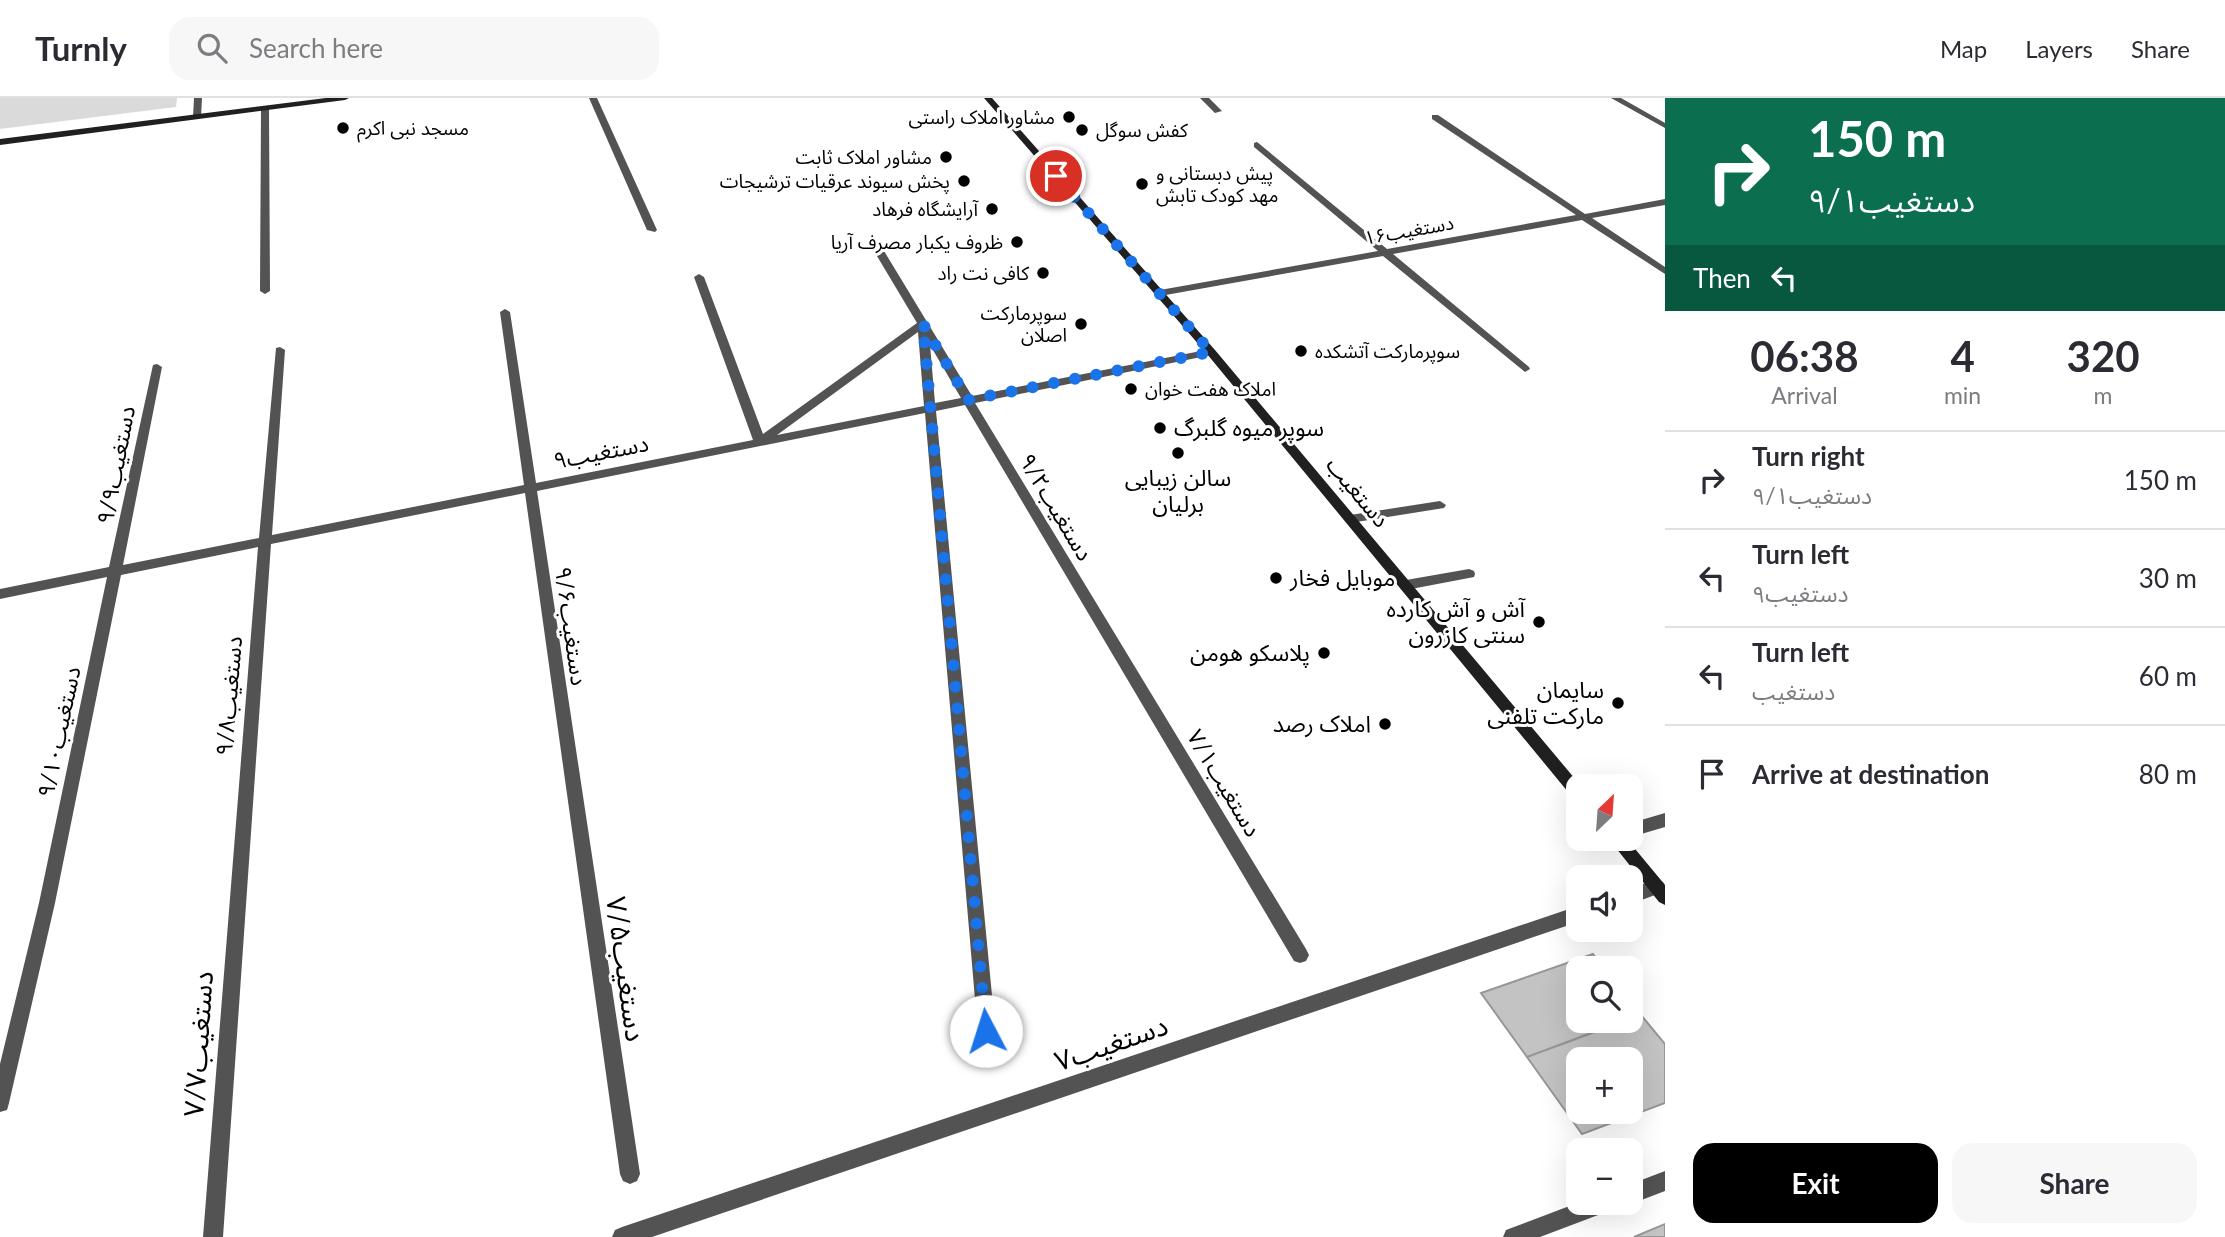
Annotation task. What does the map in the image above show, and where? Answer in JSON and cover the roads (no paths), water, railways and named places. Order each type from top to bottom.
[{"type":"street","points":[[197,117],[198,98]]},
{"type":"street","points":[[0,142],[345,98]]},
{"type":"street","points":[[593,98],[653,230]]},
{"type":"street","name":"دستغیب","points":[[988,98],[1211,352],[1566,778]]},
{"type":"street","points":[[1204,98],[1218,111]]},
{"type":"street","points":[[1615,98],[1665,126]]},
{"type":"street","points":[[265,108],[265,291]]},
{"type":"street","points":[[1435,117],[1665,271]]},
{"type":"street","points":[[1257,145],[1525,369]]},
{"type":"street","name":"دستغیب۱۶","points":[[1160,293],[1665,202]]},
{"type":"street","name":"دستغیب۹/۲","points":[[876,246],[1108,635]]},
{"type":"street","points":[[699,277],[760,442],[923,324]]},
{"type":"street","name":"دستغیب۹/۶","points":[[505,312],[571,771]]},
{"type":"street","points":[[923,324],[989,1058]]},
{"type":"street","name":"دستغیب۹/۸","points":[[240,854],[280,350]]},
{"type":"street","name":"دستغیب۹","points":[[0,594],[1211,352]]},
{"type":"street","name":"دستغیب۹/۹","points":[[116,571],[157,367]]},
{"type":"street","points":[[1350,519],[1440,505]]},
{"type":"street","name":"دستغیب۹/۱۰","points":[[0,1103],[47,903],[116,571]]},
{"type":"street","points":[[1406,585],[1469,574]]},
{"type":"street","name":"دستغیب۷/۱","points":[[1108,635],[1300,955]]},
{"type":"street","name":"دستغیب۷/۵","points":[[571,771],[630,1174]]},
{"type":"street","points":[[1643,826],[1665,820]]},
{"type":"street","points":[[1627,851],[1661,892]]},
{"type":"street","name":"دستغیب۷/۷","points":[[213,1237],[240,854]]},
{"type":"street","points":[[1643,894],[1661,892]]},
{"type":"street","name":"دستغیب۷","points":[[622,1237],[1566,918]]},
{"type":"street","points":[[1643,1189],[1665,1181]]},
{"type":"street","points":[[1513,1237],[1572,1215]]},
{"type":"place","name":"مشاور املاک راستی","points":[[1069,117]]},
{"type":"place","name":"مسجد نبی اکرم","points":[[343,128]]},
{"type":"place","name":"کفش سوگل","points":[[1082,130]]},
{"type":"place","name":"مشاور املاک ثابت","points":[[946,157]]},
{"type":"place","name":"پخش سیوند عرقیات ترشیجات","points":[[964,181]]},
{"type":"place","name":"پیش دبستانی و مهد کودک تابش","points":[[1142,184]]},
{"type":"place","name":"آرایشگاه فرهاد","points":[[992,209]]},
{"type":"place","name":"ظروف یکبار مصرف آریا","points":[[1017,242]]},
{"type":"place","name":"کافی نت راد","points":[[1043,273]]},
{"type":"place","name":"سوپرمارکت اصلان","points":[[1081,324]]},
{"type":"place","name":"سوپرمارکت آتشکده","points":[[1301,351]]},
{"type":"place","name":"املاک هفت خوان","points":[[1131,389]]},
{"type":"place","name":"سوپر میوه گلبرگ","points":[[1160,428]]},
{"type":"place","name":"سالن زیبایی برلیان","points":[[1178,453]]},
{"type":"place","name":"موبایل فخار","points":[[1276,578]]},
{"type":"place","name":"آش و آش کارده سنتی کازرون","points":[[1539,622]]},
{"type":"place","name":"پلاسکو هومن","points":[[1324,653]]},
{"type":"place","name":"سایمان مارکت تلفنی","points":[[1618,703]]},
{"type":"place","name":"املاک رصد","points":[[1385,724]]}]
